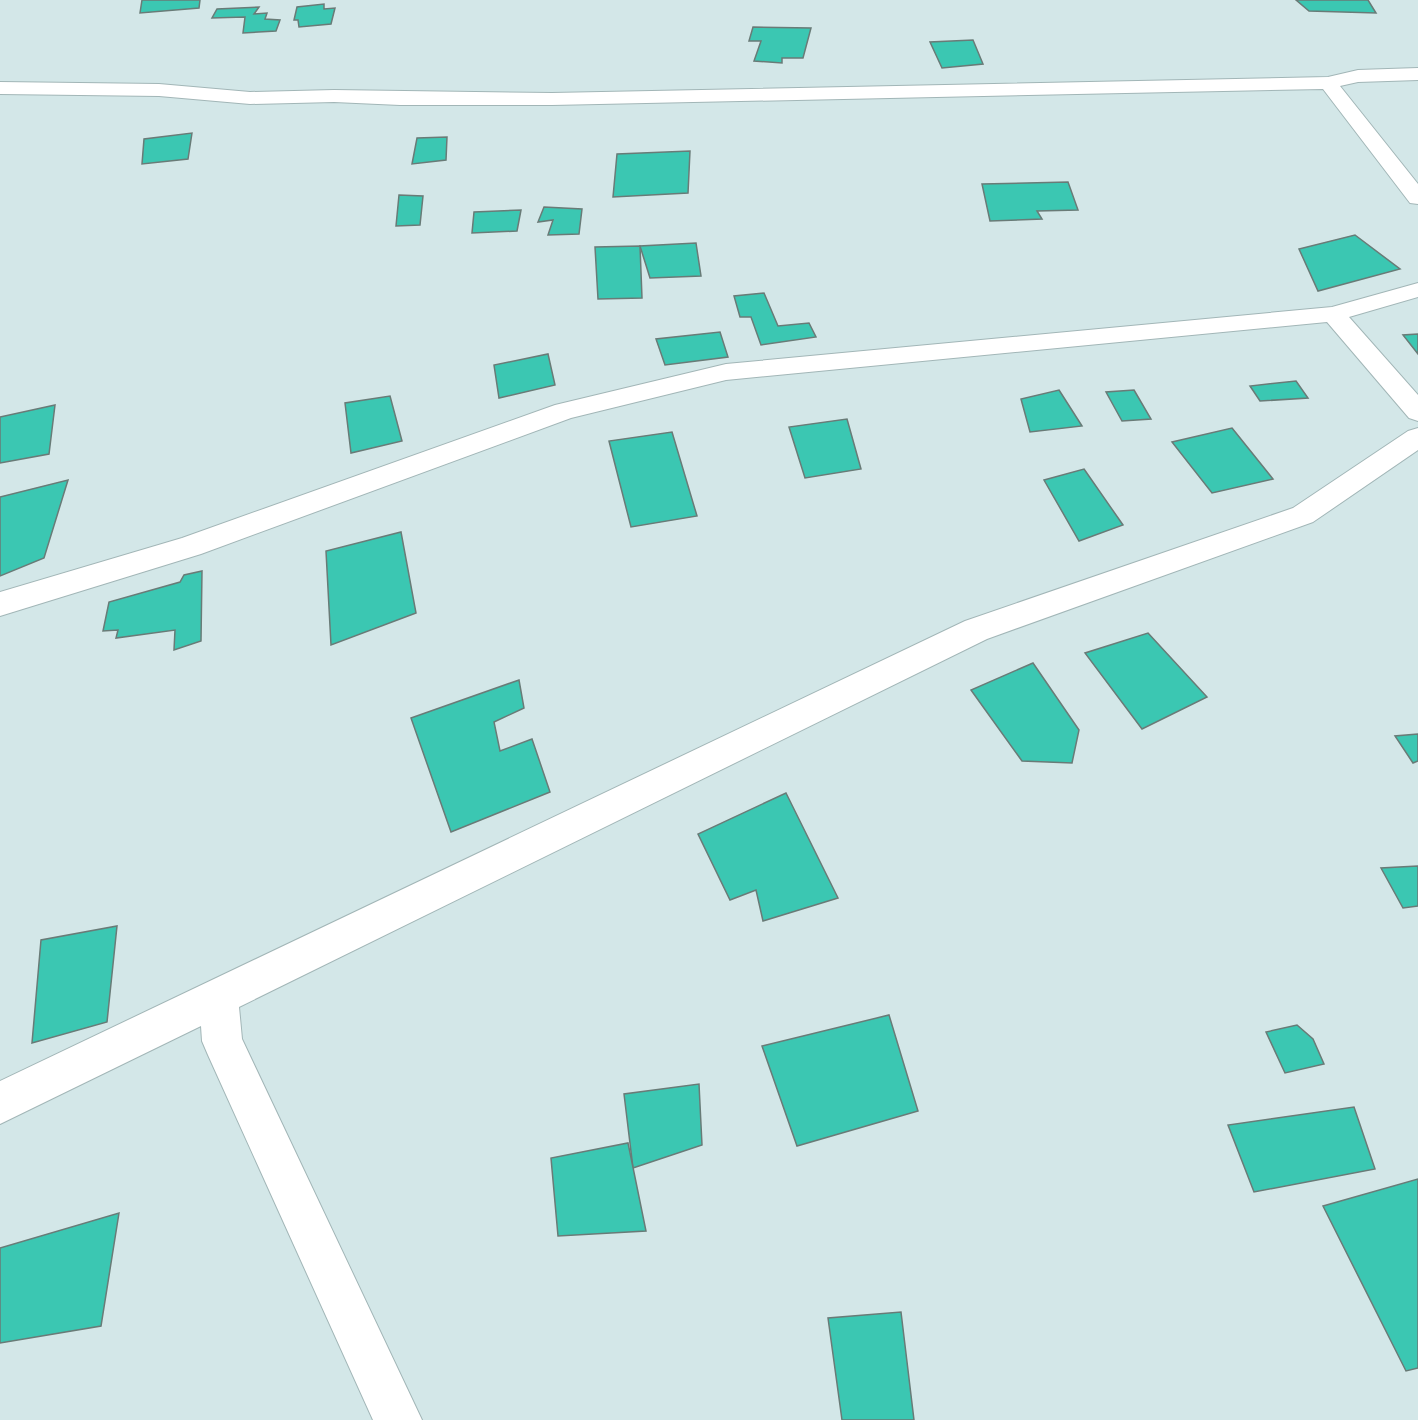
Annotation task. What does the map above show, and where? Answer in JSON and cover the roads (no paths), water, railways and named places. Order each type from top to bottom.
[{"type":"street","points":[[0,88],[159,90],[250,98],[334,96],[400,99],[552,99],[1328,83],[1358,76],[1418,74]]},
{"type":"street","points":[[1328,83],[1418,198]]},
{"type":"street","points":[[0,604],[191,546],[564,411],[726,372],[1333,314],[1418,290]]},
{"type":"street","points":[[1333,314],[1418,412]]},
{"type":"street","points":[[0,1103],[976,630],[1303,515],[1418,437]]},
{"type":"street","points":[[218,996],[222,1041],[398,1420]]}]
